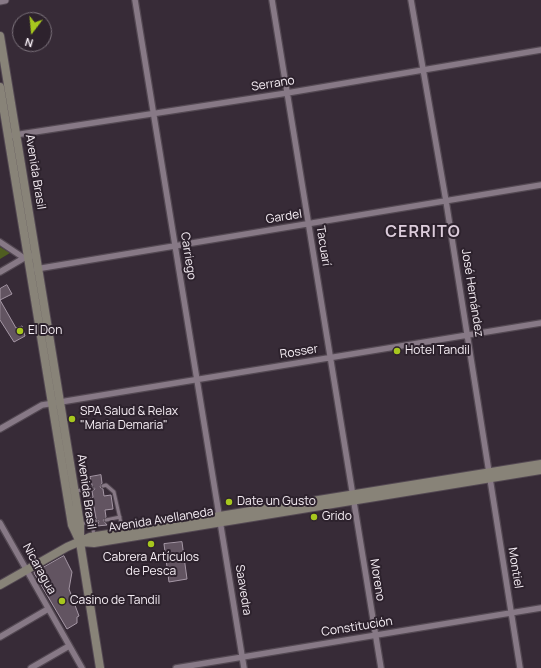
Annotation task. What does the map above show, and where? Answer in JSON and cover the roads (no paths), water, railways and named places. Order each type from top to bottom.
[{"type":"main road","name":"Avenida Brasil","points":[[0,36],[17,135],[29,257]]},
{"type":"main road","name":"Avenida Brasil","points":[[0,90],[29,257],[35,269],[56,403],[72,525],[80,542]]},
{"type":"main road","name":"Avenida Brasil","points":[[56,403],[75,491],[80,524],[80,542]]},
{"type":"main road","name":"Avenida Avellaneda","points":[[80,542],[94,536],[220,519],[353,498],[488,475],[541,464]]},
{"type":"main road","name":"Avenida Avellaneda","points":[[488,475],[541,470]]},
{"type":"main road","name":"Avenida Avellaneda","points":[[80,542],[94,543],[220,519]]},
{"type":"main road","points":[[0,585],[67,547],[80,542],[100,668]]},
{"type":"street","points":[[0,1],[5,0]]},
{"type":"street","name":"Carriego","points":[[135,0],[220,519]]},
{"type":"street","name":"Tacuarí","points":[[272,0],[353,498]]},
{"type":"street","name":"José Hernández","points":[[411,0],[446,201],[488,475]]},
{"type":"street","name":"Serrano","points":[[8,136],[287,93],[541,50]]},
{"type":"street","name":"Gardel","points":[[35,269],[541,186]]},
{"type":"street","points":[[0,242],[29,257]]},
{"type":"street","points":[[0,272],[29,257]]},
{"type":"street","name":"Rosser","points":[[0,429],[40,406],[541,323]]},
{"type":"street","name":"Montiel","points":[[488,475],[520,668]]},
{"type":"street","name":"Moreno","points":[[353,498],[381,668]]},
{"type":"street","name":"Saavedra","points":[[220,519],[244,668]]},
{"type":"street","name":"Nicaragua","points":[[0,523],[82,668]]},
{"type":"street","name":"Constitución","points":[[176,668],[541,608]]},
{"type":"street","points":[[0,637],[48,609]]},
{"type":"street","points":[[31,668],[69,646]]},
{"type":"lane","points":[[103,486],[106,485],[114,492],[123,532]]},
{"type":"lane","points":[[75,491],[92,488]]},
{"type":"lane","points":[[88,489],[89,498]]},
{"type":"lane","points":[[90,508],[94,522],[94,536]]},
{"type":"lane","points":[[106,520],[120,517]]},
{"type":"lane","points":[[80,524],[94,522]]},
{"type":"place","name":"El Don","points":[[20,331]]},
{"type":"place","name":"Hotel Tandil","points":[[397,351]]},
{"type":"place","name":"SPA Salud & Relax \"Maria Demaria\"","points":[[72,419]]},
{"type":"place","name":"Date un Gusto","points":[[229,502]]},
{"type":"place","name":"Grido","points":[[314,517]]},
{"type":"place","name":"Cabrera Artículos de Pesca","points":[[151,544]]},
{"type":"place","name":"Casino de Tandil","points":[[62,601]]},
{"type":"district","name":"CERRITO","points":[[423,233]]}]
